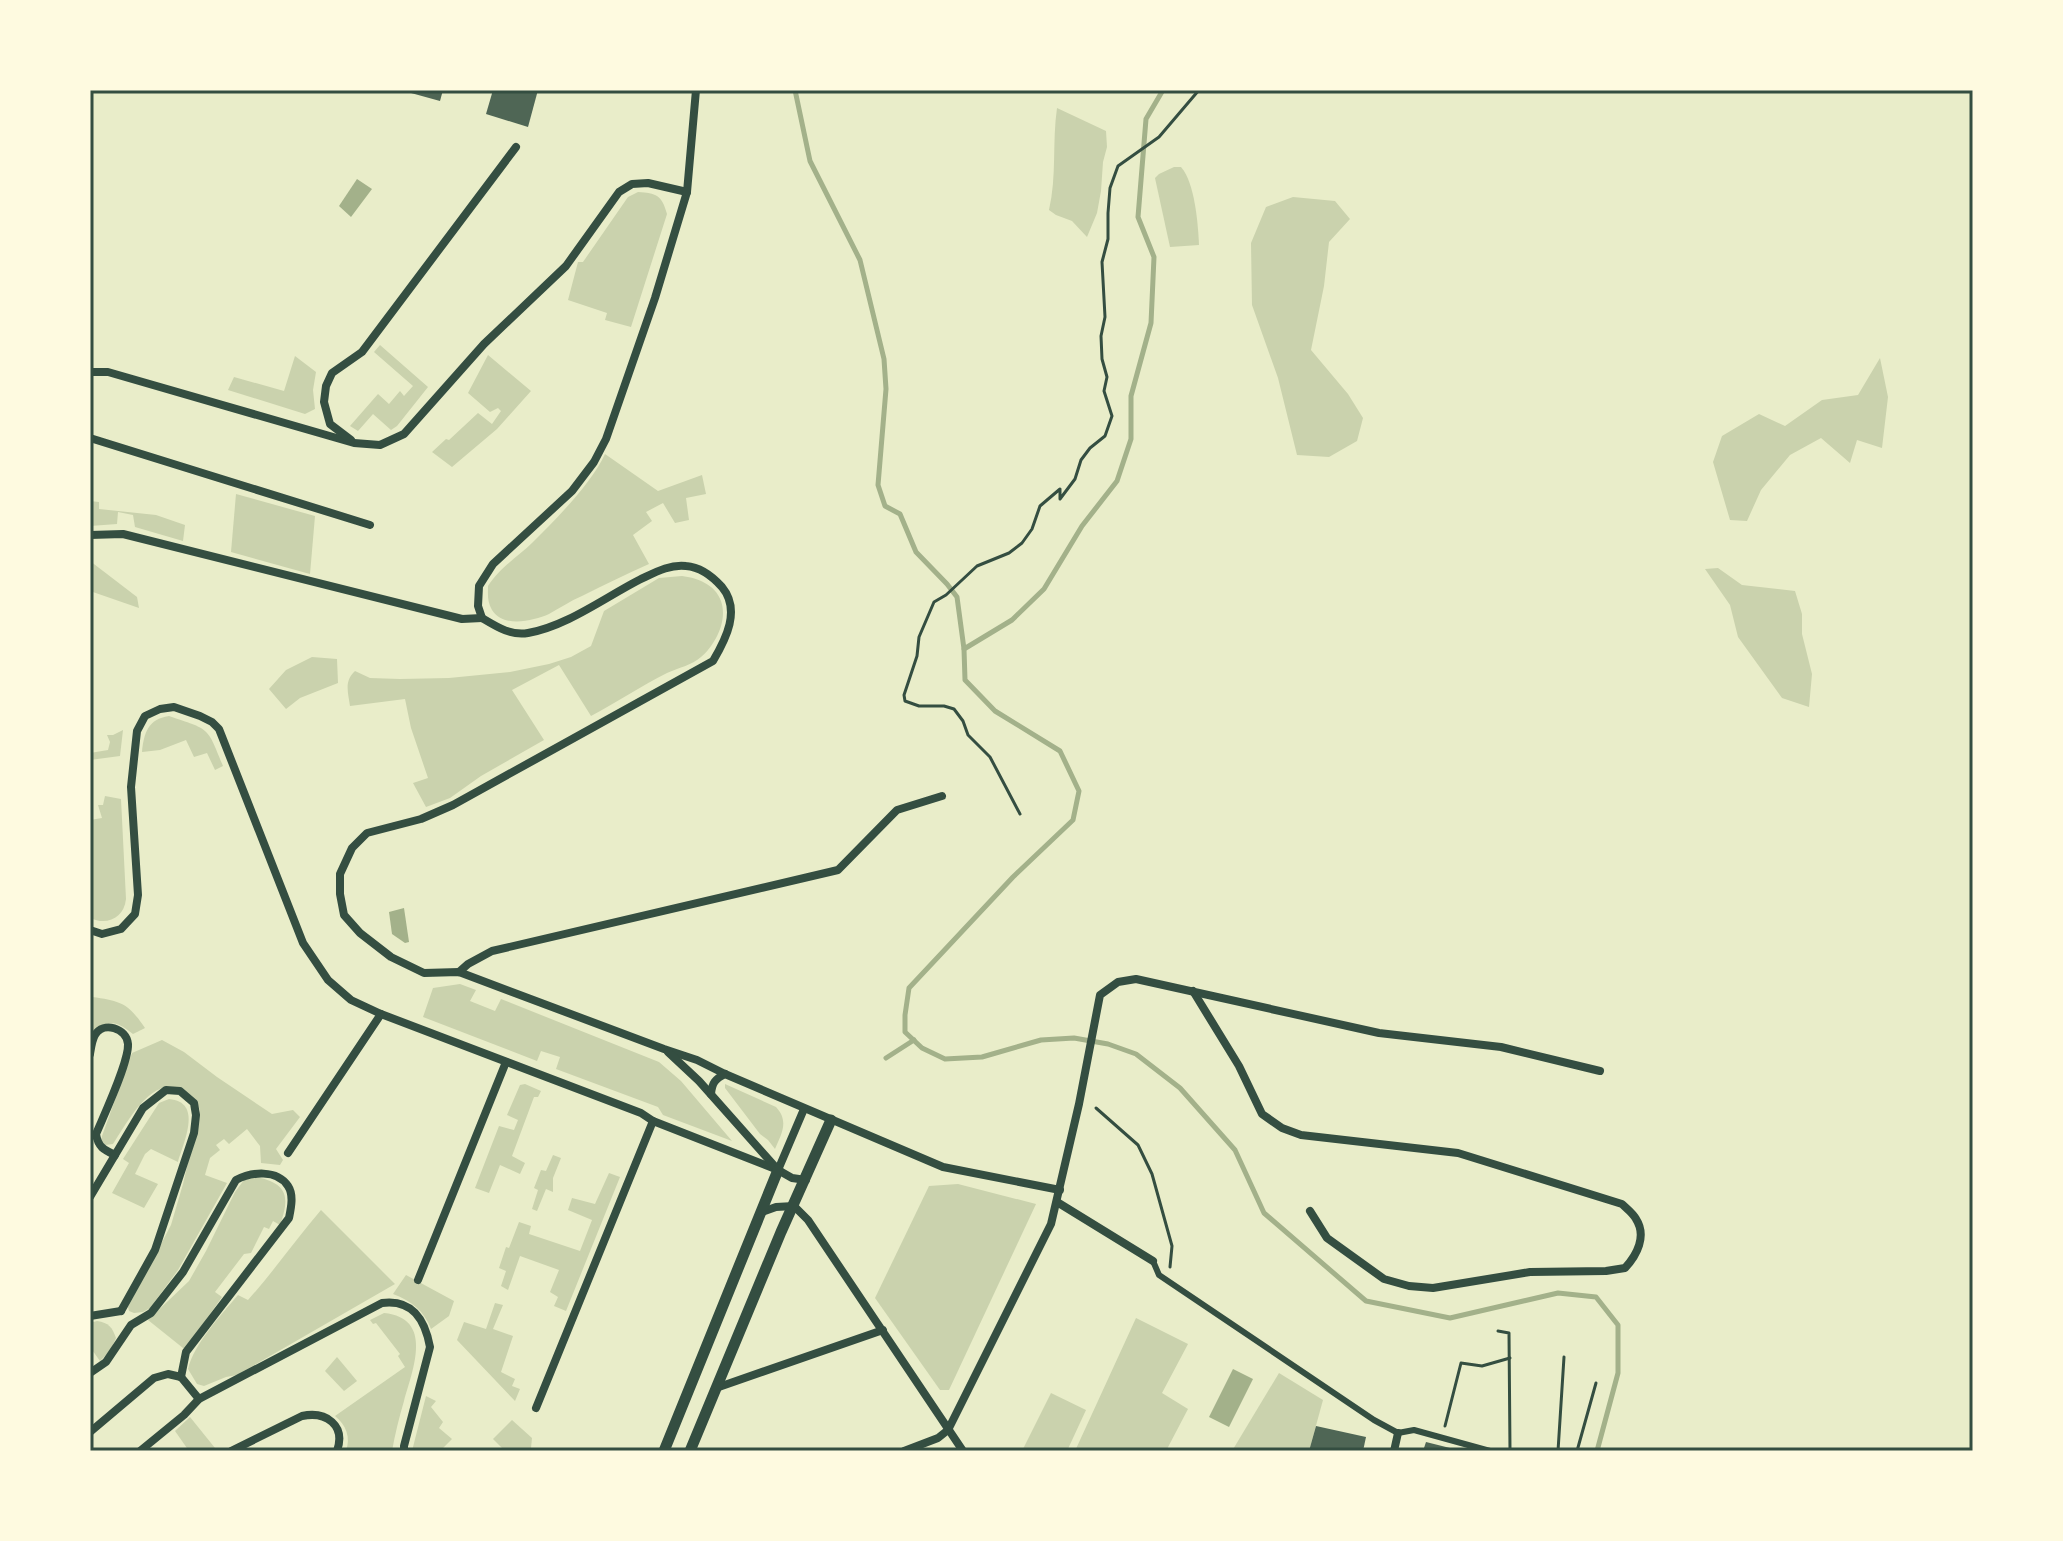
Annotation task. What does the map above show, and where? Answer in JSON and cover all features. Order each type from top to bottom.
[{"type":"street","points":[[482,618],[478,606],[479,586],[493,564],[572,491],[594,462],[606,439],[655,298],[687,192],[696,90]]},
{"type":"street","points":[[354,443],[330,424],[324,402],[332,373],[362,352],[516,147]]},
{"type":"street","points":[[90,372],[108,372],[354,443],[380,445],[404,434],[484,344],[566,266],[619,192],[632,184],[648,183],[687,192]]},
{"type":"street","points":[[90,438],[370,525]]},
{"type":"street","points":[[90,535],[123,534],[462,619],[482,618],[507,632],[526,633],[562,623],[662,569],[687,566],[713,576],[728,594],[731,611],[727,636],[713,661],[453,805],[421,819],[367,833],[352,848],[340,874],[344,915],[360,933],[391,957],[424,973],[459,972],[697,1060],[943,1167],[1060,1190]]},
{"type":"street","points":[[90,930],[102,934],[121,929],[135,914],[138,895],[131,787],[137,731],[145,716],[160,709],[174,707],[200,716],[219,729],[303,943],[328,980],[351,1000],[641,1113],[653,1121],[792,1178],[806,1180]]},
{"type":"street","points":[[459,972],[492,951],[838,870],[897,810],[942,796]]},
{"type":"street","points":[[904,1451],[938,1438],[948,1430],[1051,1224],[1100,995],[1118,982],[1136,979],[1379,1033],[1501,1047],[1600,1071]]},
{"type":"street","points":[[1193,991],[1239,1066],[1262,1114],[1282,1128],[1301,1135],[1458,1153],[1622,1204],[1637,1220],[1641,1235],[1637,1254],[1625,1268],[1530,1272],[1433,1288],[1384,1279],[1327,1238],[1310,1211]]},
{"type":"street","points":[[288,1153],[381,1014]]},
{"type":"street","points":[[90,1054],[95,1034],[101,1029],[111,1027],[118,1030],[125,1034],[129,1042],[96,1134],[97,1143],[115,1155]]},
{"type":"street","points":[[664,1049],[686,1067],[778,1170]]},
{"type":"street","points":[[418,1280],[506,1062]]},
{"type":"street","points":[[711,1094],[713,1083],[725,1074]]},
{"type":"street","points":[[90,1197],[143,1108],[166,1090],[180,1091],[194,1103],[194,1133],[160,1236],[121,1311]]},
{"type":"street","points":[[664,1451],[804,1109]]},
{"type":"street","points":[[690,1451],[831,1120]]},
{"type":"street","points":[[536,1408],[653,1121]]},
{"type":"street","points":[[90,1373],[106,1362],[131,1325],[151,1313],[183,1272],[236,1180],[258,1173],[278,1176],[290,1188],[292,1201],[289,1218],[186,1352],[181,1377]]},
{"type":"street","points":[[1057,1202],[1153,1261],[1159,1275],[1374,1420],[1398,1433],[1414,1430],[1490,1451]]},
{"type":"street","points":[[762,1212],[794,1206],[808,1220],[963,1451]]},
{"type":"street","points":[[140,1451],[199,1399],[382,1303],[392,1302],[415,1312],[423,1321],[430,1347],[404,1451]]},
{"type":"street","points":[[90,1316],[121,1311]]},
{"type":"street","points":[[121,1311],[131,1325]]},
{"type":"street","points":[[716,1388],[883,1330]]},
{"type":"street","points":[[90,1432],[154,1378],[168,1374],[181,1377],[199,1399]]},
{"type":"street","points":[[231,1451],[313,1413],[335,1424],[339,1435],[337,1451]]},
{"type":"street","points":[[1394,1451],[1398,1433]]},
{"type":"path","points":[[1020,814],[990,757],[968,735],[954,709],[919,706],[905,701],[904,695],[917,656],[919,637],[934,602],[977,566],[1009,553],[1022,543],[1032,529],[1040,506],[1060,489],[1060,499],[1075,479],[1081,460],[1105,436],[1112,416],[1104,391],[1107,377],[1101,336],[1105,317],[1102,262],[1108,239],[1110,188],[1118,166],[1159,137],[1199,90]]},
{"type":"path","points":[[1096,1108],[1138,1145],[1152,1174],[1172,1246],[1168,1281]]},
{"type":"path","points":[[1498,1331],[1509,1333],[1510,1451]]},
{"type":"path","points":[[1558,1451],[1564,1357]]},
{"type":"path","points":[[1442,1437],[1461,1363],[1482,1366],[1510,1358]]},
{"type":"path","points":[[1577,1451],[1596,1383]]},
{"type":"shaded area","points":[[1057,108],[1106,131],[1101,191],[1097,213],[1087,237],[1072,221],[1049,210]]},
{"type":"shaded area","points":[[1174,167],[1181,167],[1190,183],[1199,245],[1170,247],[1155,178]]},
{"type":"shaded area","points":[[357,179],[372,189],[351,217],[339,206]]},
{"type":"shaded area","points":[[638,192],[657,196],[667,214],[631,327],[605,320],[607,313],[568,300],[578,262],[583,262],[628,197]]},
{"type":"shaded area","points":[[1293,197],[1335,201],[1350,219],[1329,242],[1311,350],[1348,394],[1363,418],[1357,441],[1329,457],[1297,455],[1278,378],[1252,305],[1251,243],[1266,207]]},
{"type":"shaded area","points":[[380,345],[428,387],[391,430],[373,414],[358,431],[350,426],[378,394],[389,404],[400,391],[404,396],[413,386],[374,352]]},
{"type":"shaded area","points":[[488,355],[531,391],[497,429],[452,467],[432,452],[478,413],[492,424],[501,411],[498,408],[490,412],[468,393]]},
{"type":"shaded area","points":[[295,356],[316,372],[313,390],[315,409],[305,414],[228,390],[234,377],[284,391]]},
{"type":"shaded area","points":[[1880,358],[1888,397],[1882,448],[1857,440],[1850,463],[1821,438],[1790,455],[1761,490],[1747,521],[1730,520],[1713,462],[1722,436],[1759,414],[1785,426],[1822,400],[1858,395]]},
{"type":"shaded area","points":[[605,454],[658,491],[702,475],[706,494],[686,498],[689,520],[675,523],[663,503],[646,512],[652,521],[633,535],[649,564],[542,617],[511,621],[497,616],[489,604],[488,586],[573,500]]},
{"type":"shaded area","points":[[236,494],[315,516],[310,574],[231,552]]},
{"type":"shaded area","points":[[90,501],[99,502],[99,509],[156,515],[185,525],[183,541],[135,527],[133,515],[118,512],[117,524],[90,526]]},
{"type":"shaded area","points":[[90,561],[137,597],[139,608],[90,591]]},
{"type":"shaded area","points":[[1718,568],[1742,585],[1795,591],[1812,674],[1809,707],[1782,698],[1738,637],[1730,605],[1705,569]]},
{"type":"shaded area","points":[[682,576],[710,586],[718,595],[723,609],[719,632],[701,657],[591,716],[559,665],[512,690],[544,740],[481,776],[450,798],[426,807],[413,783],[428,778],[405,699],[350,706],[348,683],[355,671],[370,678],[449,678],[510,672],[571,657],[591,646],[604,611],[659,578]]},
{"type":"shaded area","points":[[312,657],[337,659],[338,683],[300,698],[286,709],[269,689],[286,670]]},
{"type":"shaded area","points":[[169,716],[205,731],[214,743],[223,766],[215,770],[207,753],[194,757],[186,740],[160,750],[142,752],[148,728],[156,720]]},
{"type":"shaded area","points":[[123,730],[120,756],[90,760],[90,753],[108,750],[110,742],[107,735]]},
{"type":"shaded area","points":[[105,796],[121,799],[126,899],[122,911],[108,921],[90,918],[90,820],[102,818],[98,805],[103,805]]},
{"type":"shaded area","points":[[404,908],[409,942],[405,943],[392,934],[389,912]]},
{"type":"shaded area","points":[[460,984],[476,990],[470,1001],[495,1011],[501,999],[659,1062],[681,1081],[732,1141],[663,1115],[658,1107],[556,1069],[560,1057],[541,1051],[537,1061],[423,1017],[433,988]]},
{"type":"shaded area","points":[[90,993],[92,997],[123,1005],[134,1013],[145,1028],[133,1034],[115,1023],[105,1024],[90,1039]]},
{"type":"shaded area","points":[[162,1040],[272,1114],[293,1110],[300,1117],[276,1149],[283,1160],[280,1165],[261,1163],[260,1146],[247,1129],[229,1144],[224,1139],[216,1145],[220,1150],[210,1158],[205,1175],[227,1183],[178,1270],[150,1308],[134,1313],[128,1307],[171,1225],[200,1110],[198,1104],[185,1092],[174,1087],[163,1088],[143,1102],[113,1144],[101,1142],[132,1053]]},
{"type":"shaded area","points":[[725,1084],[776,1107],[780,1112],[783,1127],[775,1149],[760,1134]]},
{"type":"shaded area","points":[[520,1085],[541,1091],[538,1097],[534,1097],[512,1156],[525,1163],[520,1174],[500,1165],[489,1193],[475,1188],[499,1126],[514,1130],[518,1120],[507,1115]]},
{"type":"shaded area","points":[[169,1099],[186,1107],[187,1134],[178,1162],[151,1149],[145,1154],[135,1174],[158,1184],[144,1208],[112,1193],[129,1163],[123,1159],[159,1103]]},
{"type":"shaded area","points":[[553,1155],[561,1158],[553,1178],[553,1192],[546,1189],[537,1211],[532,1209],[538,1190],[534,1188],[541,1170],[546,1171]]},
{"type":"shaded area","points":[[609,1173],[620,1177],[566,1311],[554,1306],[558,1297],[550,1292],[559,1270],[520,1256],[508,1290],[501,1286],[506,1271],[499,1268],[519,1222],[531,1226],[529,1234],[580,1251],[592,1220],[568,1210],[572,1198],[595,1204]]},
{"type":"shaded area","points":[[257,1177],[275,1184],[284,1193],[285,1207],[280,1225],[273,1221],[269,1229],[264,1227],[251,1253],[244,1254],[215,1292],[222,1297],[183,1348],[148,1320],[189,1281],[235,1192],[244,1180]]},
{"type":"shaded area","points":[[958,1184],[1036,1204],[949,1390],[940,1390],[875,1298],[929,1186]]},
{"type":"shaded area","points":[[321,1210],[395,1284],[237,1375],[204,1386],[197,1384],[188,1369],[209,1330],[238,1295],[248,1300]]},
{"type":"shaded area","points":[[406,1275],[454,1301],[449,1316],[431,1329],[416,1307],[393,1294]]},
{"type":"shaded area","points":[[495,1303],[503,1305],[493,1329],[513,1336],[501,1372],[515,1379],[512,1386],[520,1389],[515,1401],[457,1340],[464,1322],[486,1329]]},
{"type":"shaded area","points":[[384,1313],[400,1317],[409,1324],[415,1335],[416,1347],[392,1451],[346,1451],[346,1432],[335,1416],[405,1367],[398,1356],[400,1354],[376,1323],[370,1320]]},
{"type":"shaded area","points":[[1136,1318],[1188,1344],[1162,1393],[1188,1409],[1166,1451],[1075,1451]]},
{"type":"shaded area","points":[[97,1321],[110,1326],[116,1338],[110,1351],[100,1361],[90,1347],[90,1323]]},
{"type":"shaded area","points":[[337,1357],[357,1381],[344,1391],[325,1371]]},
{"type":"shaded area","points":[[1233,1369],[1253,1379],[1229,1427],[1209,1417]]},
{"type":"shaded area","points":[[1279,1373],[1323,1400],[1309,1451],[1232,1451]]},
{"type":"shaded area","points":[[1051,1393],[1086,1410],[1067,1451],[1022,1451]]},
{"type":"shaded area","points":[[426,1396],[436,1401],[431,1407],[443,1422],[439,1428],[452,1439],[440,1451],[412,1451]]},
{"type":"shaded area","points":[[190,1417],[215,1448],[210,1451],[189,1451],[175,1431]]},
{"type":"shaded area","points":[[512,1420],[532,1438],[528,1451],[505,1451],[493,1439]]},
{"type":"building","points":[[412,90],[443,90],[440,101],[411,93]]},
{"type":"building","points":[[493,90],[538,90],[528,127],[486,114]]},
{"type":"building","points":[[1316,1426],[1366,1437],[1363,1451],[1309,1451]]},
{"type":"building","points":[[1426,1442],[1458,1450],[1458,1451],[1423,1451]]},
{"type":"waterway","points":[[795,90],[810,161],[860,260],[884,359],[886,389],[878,485],[885,506],[900,514],[916,552],[957,597],[964,649]]},
{"type":"waterway","points":[[1163,90],[1146,119],[1138,217],[1154,257],[1151,323],[1131,396],[1131,439],[1117,481],[1082,526],[1044,589],[1012,620],[964,649],[965,680],[995,711],[1060,751],[1079,791],[1073,820],[1013,877],[909,988],[905,1032],[922,1048],[945,1059],[982,1057],[1041,1040],[1074,1038],[1108,1044],[1136,1054],[1180,1088],[1235,1150],[1264,1213],[1366,1301],[1450,1318],[1558,1293],[1596,1297],[1618,1325],[1618,1373],[1597,1451]]},
{"type":"waterway","points":[[886,1058],[914,1040]]}]
